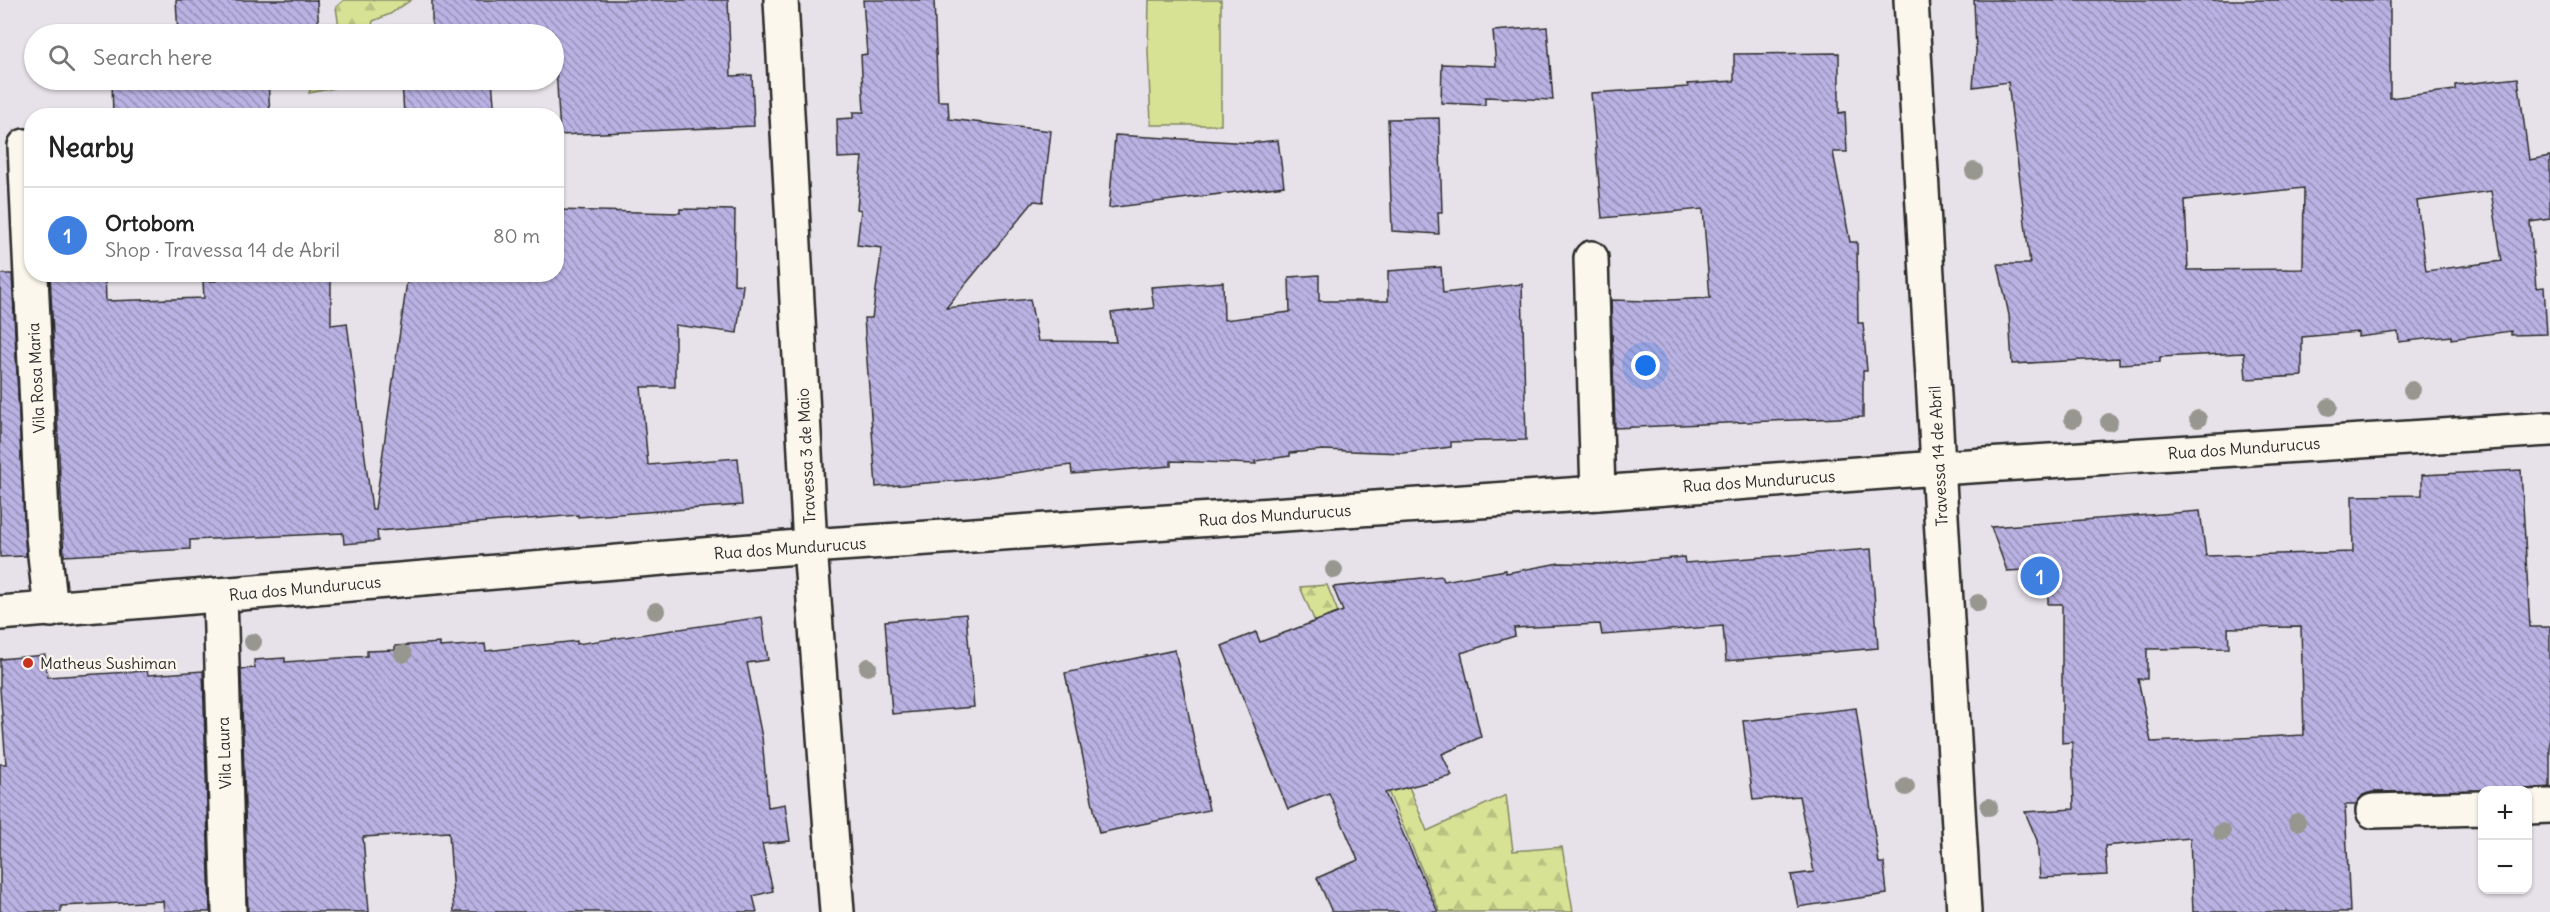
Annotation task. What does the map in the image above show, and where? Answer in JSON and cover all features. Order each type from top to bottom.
[{"type":"street","name":"Travessa 3 de Maio","points":[[781,0],[810,546],[837,912]]},
{"type":"street","name":"Travessa 14 de Abril","points":[[1911,0],[1965,912]]},
{"type":"street","points":[[1591,258],[1598,493]]},
{"type":"street","name":"Vila Rosa Maria","points":[[31,282],[43,537],[51,610]]},
{"type":"street","name":"Rua dos Mundurucus","points":[[0,613],[810,546],[1938,468],[2550,429]]},
{"type":"street","name":"Vila Laura","points":[[220,595],[229,912]]},
{"type":"street","points":[[2532,807],[2550,806]]},
{"type":"street","points":[[2373,811],[2478,808]]},
{"type":"green space","points":[[344,0],[411,0],[390,14],[373,21],[372,24],[339,24],[336,7]]},
{"type":"green space","points":[[1149,0],[1221,0],[1221,125],[1151,125]]},
{"type":"green space","points":[[1327,585],[1427,831],[1506,795],[1513,851],[1562,847],[1573,912],[1440,912],[1300,587]]},
{"type":"building","points":[[176,0],[317,0],[318,24],[177,24]]},
{"type":"building","points":[[432,0],[728,0],[731,76],[752,75],[754,126],[564,135],[564,108],[558,108],[557,90],[564,90],[564,24],[432,24]]},
{"type":"building","points":[[863,0],[934,0],[938,101],[948,101],[949,119],[1051,131],[1043,202],[1034,201],[946,308],[1030,299],[1038,341],[1116,342],[1111,313],[1154,308],[1151,287],[1223,282],[1224,320],[1290,312],[1289,277],[1319,275],[1319,301],[1388,301],[1388,271],[1441,267],[1443,293],[1522,284],[1526,440],[1451,442],[1451,447],[1403,453],[1323,450],[1290,453],[1290,456],[1255,461],[1256,464],[1171,461],[1171,466],[1072,474],[1071,465],[966,480],[876,487],[864,318],[872,318],[882,248],[857,245],[861,210],[857,209],[862,157],[838,158],[837,119],[853,118],[853,112],[864,112],[861,55],[867,54]]},
{"type":"building","points":[[1974,0],[2390,0],[2390,98],[2455,90],[2455,85],[2518,78],[2529,160],[2550,156],[2550,219],[2530,222],[2536,288],[2544,287],[2547,334],[2511,335],[2511,331],[2451,339],[2451,336],[2399,342],[2398,332],[2358,337],[2358,332],[2302,337],[2302,376],[2246,379],[2244,353],[2160,357],[2160,362],[2119,364],[2119,358],[2012,364],[2009,315],[1998,264],[2030,264],[2008,82],[1973,87],[1976,51]],"holes":[[[2304,188],[2303,269],[2188,270],[2185,200]],[[2491,191],[2502,261],[2426,271],[2417,201]]]},
{"type":"building","points":[[1547,27],[1553,100],[1485,97],[1485,105],[1441,103],[1442,64],[1496,66],[1493,31]]},
{"type":"building","points":[[1839,53],[1839,113],[1845,112],[1847,152],[1833,152],[1850,242],[1857,242],[1858,323],[1863,323],[1867,371],[1863,371],[1863,417],[1615,428],[1611,300],[1710,298],[1703,209],[1602,218],[1591,93],[1688,87],[1687,84],[1734,81],[1734,54]]},
{"type":"building","points":[[112,90],[269,90],[270,108],[113,108]]},
{"type":"building","points":[[403,90],[493,90],[494,108],[404,108]]},
{"type":"building","points":[[1439,118],[1442,212],[1438,212],[1439,234],[1392,231],[1388,119]]},
{"type":"building","points":[[1115,135],[1251,143],[1278,140],[1284,186],[1109,208]]},
{"type":"building","points":[[680,209],[735,210],[734,284],[743,285],[737,333],[675,325],[675,387],[641,387],[648,465],[738,458],[742,505],[377,531],[378,541],[344,544],[343,533],[190,540],[190,549],[64,556],[50,282],[105,282],[106,301],[204,298],[203,282],[331,282],[331,325],[347,323],[372,509],[375,509],[407,282],[564,282],[564,210],[680,213]]},
{"type":"building","points":[[0,274],[12,274],[26,556],[0,557]]},
{"type":"building","points":[[2521,470],[2530,627],[2550,627],[2550,787],[2532,789],[2532,786],[2478,786],[2478,791],[2372,792],[2363,795],[2356,805],[2345,805],[2350,912],[2193,912],[2190,838],[2105,846],[2107,875],[2040,878],[2037,840],[2025,812],[2074,809],[2072,742],[2062,743],[2062,604],[2048,604],[2048,569],[2007,571],[1991,527],[2200,511],[2206,556],[2353,552],[2352,496],[2422,495],[2422,475]],"holes":[[[2301,627],[2304,735],[2151,742],[2138,679],[2147,679],[2147,649],[2229,648],[2228,628]]]},
{"type":"building","points":[[1871,549],[1878,648],[1726,661],[1723,626],[1602,635],[1600,624],[1514,628],[1515,636],[1461,653],[1481,737],[1442,754],[1452,776],[1385,793],[1438,912],[1332,912],[1317,878],[1358,860],[1329,793],[1288,809],[1222,646],[1256,632],[1260,642],[1343,611],[1333,587],[1442,576],[1444,581],[1559,563],[1608,564],[1684,557],[1685,563]]},
{"type":"building","points":[[966,614],[974,707],[892,714],[885,621]]},
{"type":"building","points":[[762,617],[768,660],[747,663],[762,737],[768,807],[785,804],[790,841],[762,844],[773,891],[753,896],[757,912],[454,912],[449,832],[363,837],[369,912],[248,912],[241,669],[255,668],[254,660],[285,658],[285,662],[367,656],[367,651],[395,650],[395,646],[440,643],[440,647],[485,644],[486,651],[577,641],[577,644]]},
{"type":"building","points":[[1175,650],[1209,810],[1099,833],[1065,673]]},
{"type":"building","points":[[45,655],[47,677],[147,671],[148,675],[203,671],[210,912],[164,912],[163,901],[61,906],[61,912],[0,912],[0,764],[6,764],[0,659]]},
{"type":"building","points":[[1856,708],[1879,863],[1884,863],[1887,894],[1798,907],[1791,875],[1814,872],[1799,796],[1753,800],[1743,721]]},
{"type":"place","name":"Ortobom","points":[[2040,576]]},
{"type":"place","name":"Matheus Sushiman","points":[[28,663]]}]
